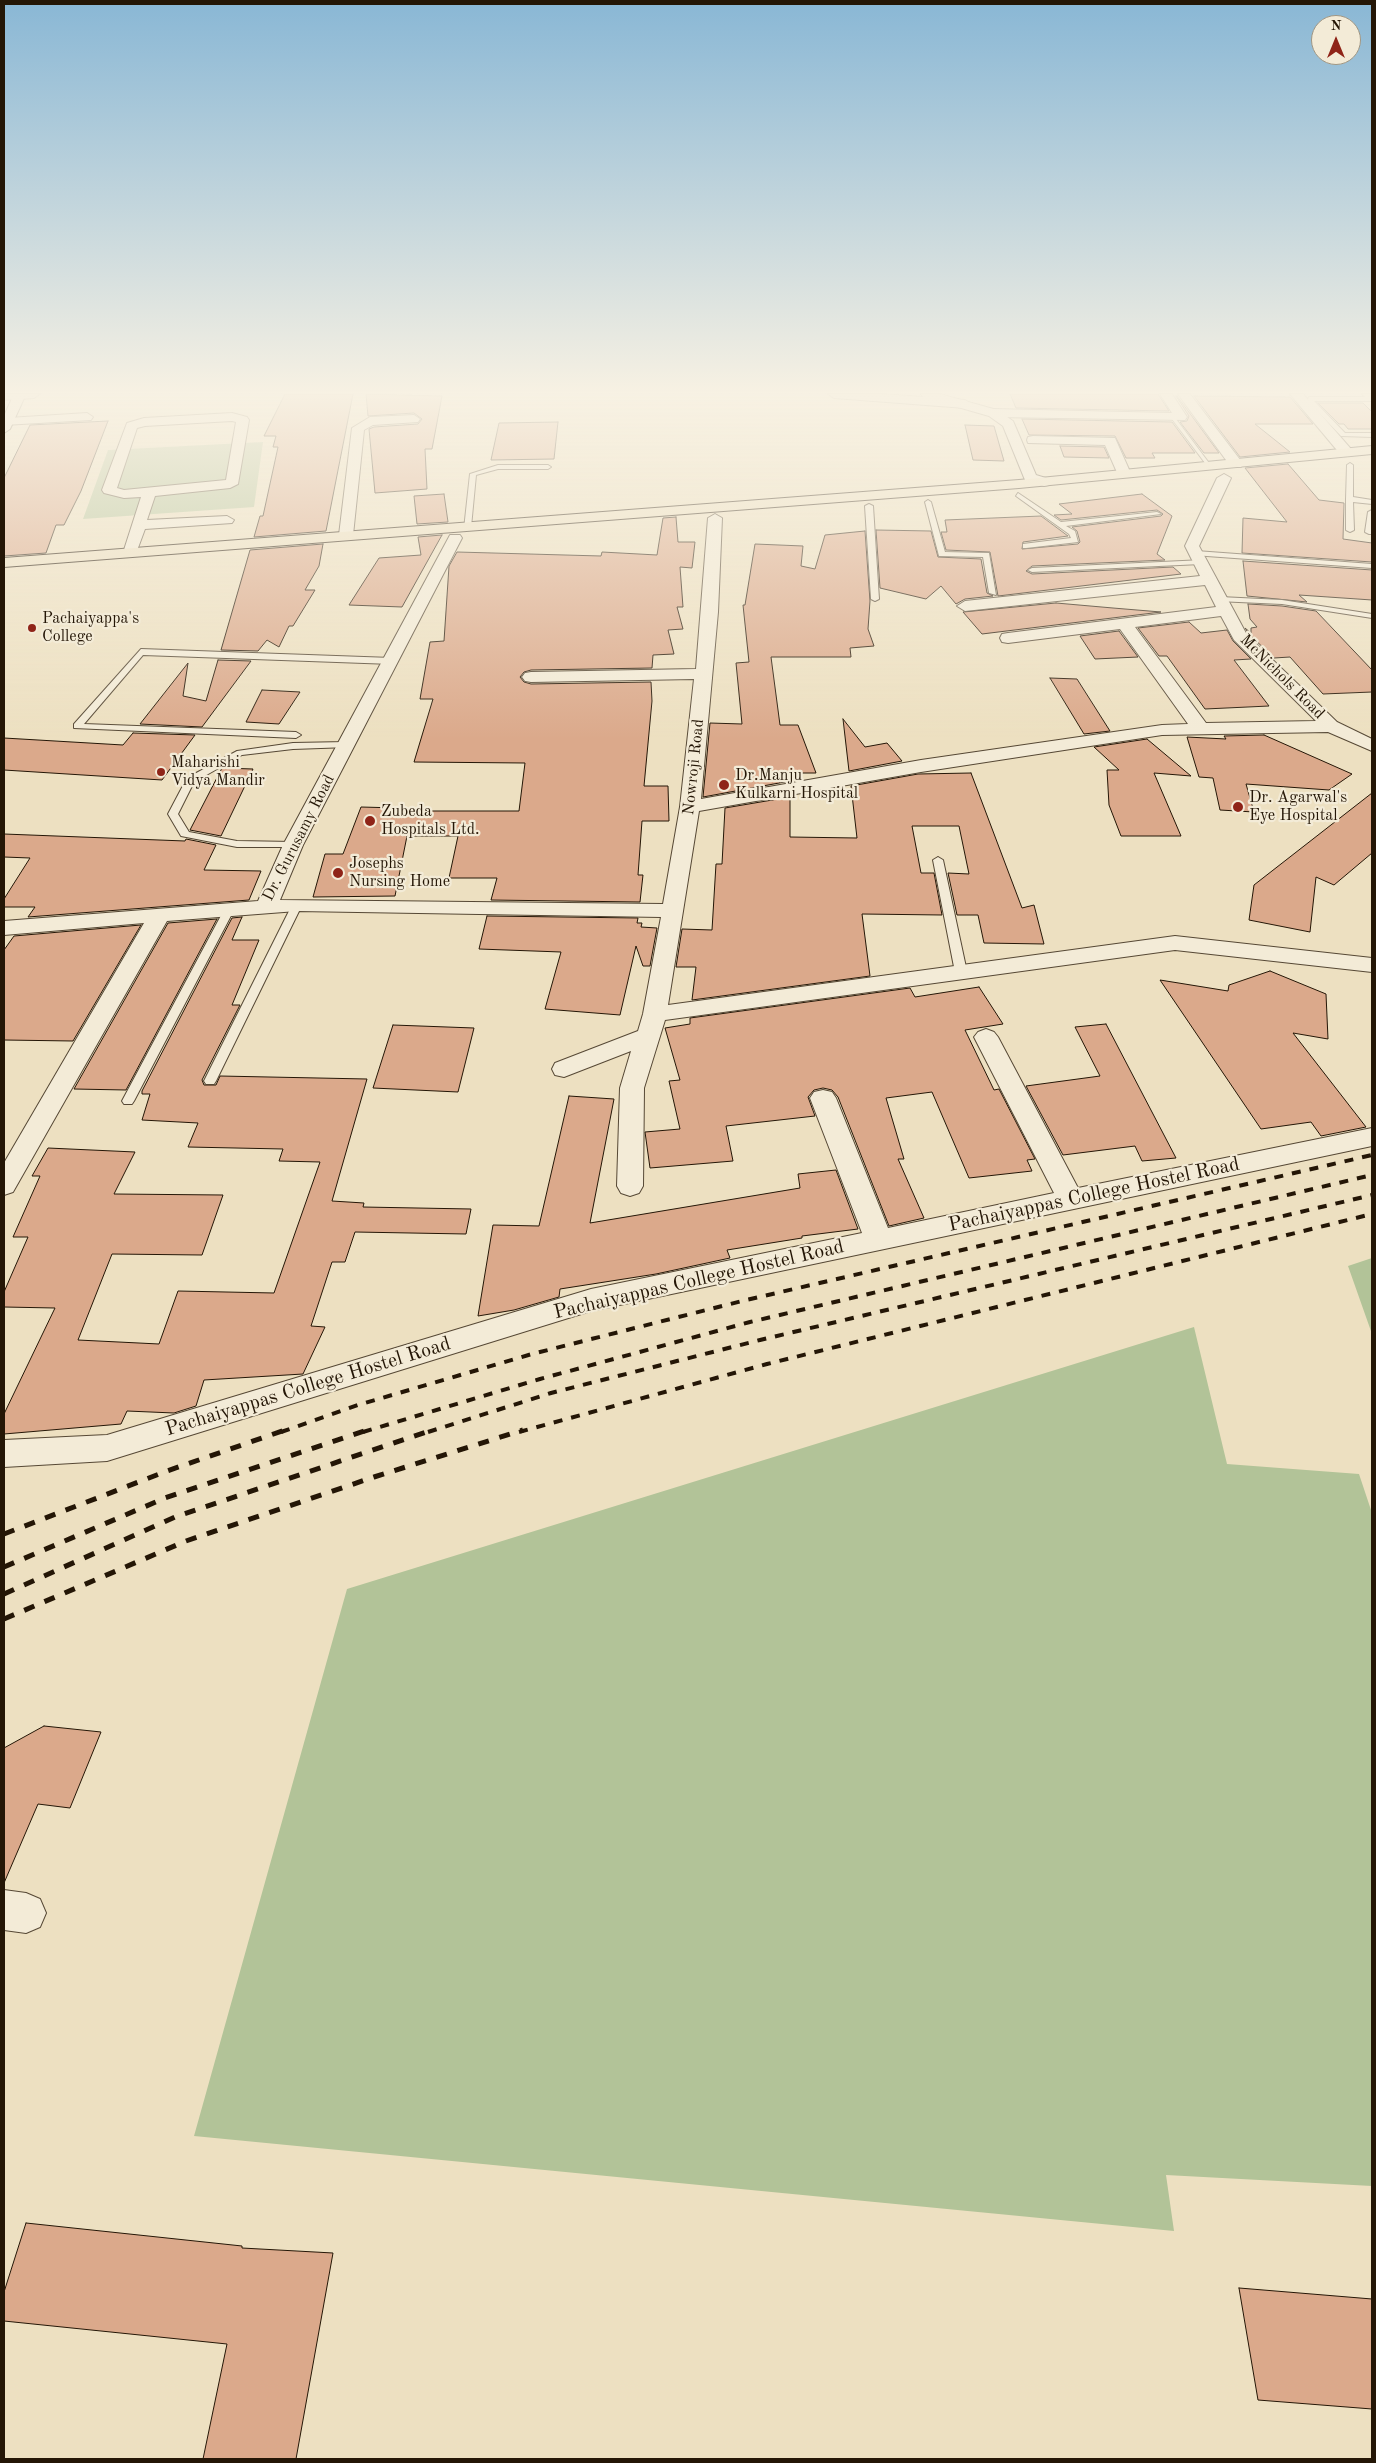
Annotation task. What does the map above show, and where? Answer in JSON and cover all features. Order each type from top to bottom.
[{"type":"main road","points":[[4,576],[461,532],[777,509]]},
{"type":"main road","points":[[4,563],[346,536],[461,532],[715,518],[831,509]]},
{"type":"street","points":[[130,553],[144,509]]},
{"type":"street","points":[[346,536],[349,509]]},
{"type":"street","points":[[1198,558],[1192,546],[1209,509]]},
{"type":"street","name":"Nowroji Road","points":[[630,1186],[632,1088],[652,1025],[690,807],[715,518]]},
{"type":"street","points":[[139,525],[227,520]]},
{"type":"street","name":"Dr. Gurusamy Road","points":[[4,928],[230,908],[266,907],[293,845],[461,532]]},
{"type":"street","name":"McNichols Road","points":[[1198,558],[1240,637],[1331,726],[1372,746]]},
{"type":"street","points":[[965,606],[1210,580]]},
{"type":"street","points":[[1008,638],[1124,623],[1223,605]]},
{"type":"street","points":[[1124,623],[1200,729]]},
{"type":"street","points":[[531,676],[703,674]]},
{"type":"street","points":[[690,807],[930,764],[1162,730],[1331,726]]},
{"type":"street","points":[[266,907],[297,905],[673,911]]},
{"type":"street","points":[[4,1185],[160,914]]},
{"type":"street","points":[[564,1069],[652,1025],[961,972],[1175,943],[1372,965]]},
{"type":"street","points":[[986,1037],[1071,1200]]},
{"type":"street","points":[[823,1098],[879,1240]]},
{"type":"street","name":"Pachaiyappas College Hostel Road","points":[[4,1454],[107,1448],[591,1300],[1372,1137]]},
{"type":"lane","points":[[461,532],[466,509]]},
{"type":"lane","points":[[869,509],[875,599]]},
{"type":"lane","points":[[930,509],[942,554],[986,555],[993,592]]},
{"type":"lane","points":[[1026,546],[1075,540],[1072,533],[1043,509]]},
{"type":"lane","points":[[1349,509],[1350,530]]},
{"type":"lane","points":[[1372,512],[1368,532],[1372,532]]},
{"type":"lane","points":[[1060,524],[1157,514]]},
{"type":"lane","points":[[1032,570],[1198,558],[1372,566]]},
{"type":"lane","points":[[1223,605],[1282,602],[1372,616]]},
{"type":"lane","points":[[296,735],[77,726],[141,652],[392,661]]},
{"type":"lane","points":[[293,845],[237,844],[185,834],[173,814],[190,780],[240,753],[294,746],[346,745]]},
{"type":"lane","points":[[938,860],[961,972]]},
{"type":"lane","points":[[210,1081],[297,905]]},
{"type":"lane","points":[[128,1101],[230,908]]},
{"type":"green space","points":[[87,509],[226,509],[83,519]]},
{"type":"green space","points":[[1372,1258],[1372,1334],[1348,1266]]},
{"type":"green space","points":[[1194,1327],[1227,1464],[1359,1474],[1372,1513],[1372,2186],[1166,2175],[1174,2231],[194,2136],[347,1589]]},
{"type":"building","points":[[4,509],[72,509],[64,525],[56,525],[46,553],[4,556]]},
{"type":"building","points":[[265,509],[330,509],[326,531],[254,537],[260,516],[263,516]]},
{"type":"building","points":[[415,509],[446,509],[448,522],[417,524]]},
{"type":"building","points":[[1065,509],[1162,509],[1172,516],[1157,554],[1165,560],[1032,566],[1026,571],[1032,574],[1173,567],[1181,574],[998,596],[990,552],[946,550],[941,532],[947,532],[945,520],[1041,516],[1068,536],[1023,542],[1022,549],[1078,544],[1080,542],[1077,531],[1072,527],[1161,516],[1163,514],[1157,510],[1061,520],[1054,515],[1072,514]]},
{"type":"building","points":[[1277,509],[1344,509],[1343,539],[1372,543],[1372,562],[1242,553],[1243,518],[1287,522]]},
{"type":"building","points":[[676,517],[678,542],[695,542],[692,568],[680,567],[683,607],[677,607],[683,629],[668,630],[674,654],[653,655],[652,668],[531,670],[524,672],[520,677],[524,682],[531,684],[651,682],[652,701],[644,786],[668,786],[669,821],[642,821],[638,875],[643,875],[640,902],[491,900],[497,878],[449,878],[458,836],[407,836],[395,896],[313,897],[325,854],[343,854],[361,807],[398,808],[397,811],[519,811],[525,763],[414,762],[433,699],[420,699],[430,642],[444,641],[449,566],[457,552],[601,556],[602,552],[657,555],[663,518]]},
{"type":"building","points":[[876,530],[931,531],[938,557],[981,559],[987,593],[993,596],[965,599],[956,604],[941,586],[926,599],[880,588]]},
{"type":"building","points":[[865,531],[870,601],[868,629],[874,646],[850,648],[851,657],[771,657],[780,725],[798,725],[816,773],[790,773],[790,781],[703,797],[710,723],[742,724],[736,663],[749,662],[743,605],[745,605],[755,544],[803,546],[801,566],[815,569],[825,535]]},
{"type":"building","points":[[442,535],[402,607],[349,605],[379,558],[421,555],[418,537]]},
{"type":"building","points":[[323,544],[319,566],[305,590],[315,590],[293,626],[289,626],[279,647],[267,640],[258,651],[221,650],[250,550]]},
{"type":"building","points":[[1243,561],[1372,570],[1372,600],[1299,595],[1307,602],[1247,596]]},
{"type":"building","points":[[1056,603],[1161,612],[982,634],[963,612]]},
{"type":"building","points":[[1248,604],[1316,611],[1372,670],[1372,692],[1323,694],[1290,657],[1274,658],[1249,634],[1245,628],[1251,633],[1251,628],[1257,627],[1250,619]]},
{"type":"building","points":[[1189,622],[1201,633],[1227,630],[1233,641],[1251,659],[1234,660],[1269,706],[1205,709],[1167,656],[1159,656],[1138,628]]},
{"type":"building","points":[[1119,631],[1138,657],[1095,659],[1080,636]]},
{"type":"building","points":[[218,660],[251,661],[202,727],[140,724],[188,663],[183,696],[206,701]]},
{"type":"building","points":[[1050,678],[1077,679],[1110,731],[1084,734]]},
{"type":"building","points":[[262,690],[300,692],[279,724],[246,722]]},
{"type":"building","points":[[843,719],[865,747],[887,743],[902,761],[849,771]]},
{"type":"building","points":[[133,733],[195,735],[162,780],[4,770],[4,738],[123,745]]},
{"type":"building","points":[[1264,735],[1352,774],[1329,790],[1246,784],[1254,812],[1220,810],[1213,778],[1199,777],[1187,737],[1226,739],[1224,736]]},
{"type":"building","points":[[1147,739],[1191,776],[1154,773],[1181,836],[1121,836],[1109,805],[1107,770],[1119,770],[1094,747]]},
{"type":"building","points":[[222,768],[253,769],[221,836],[190,830]]},
{"type":"building","points":[[971,773],[1022,908],[1034,905],[1044,944],[984,943],[978,915],[957,915],[948,873],[969,874],[959,826],[912,826],[921,873],[934,873],[942,915],[862,914],[870,976],[692,1000],[696,967],[676,967],[682,929],[712,930],[716,864],[722,864],[725,808],[790,797],[790,837],[857,838],[851,786],[918,774]]},
{"type":"building","points":[[1372,793],[1372,853],[1334,885],[1316,877],[1310,932],[1249,920],[1254,885]]},
{"type":"building","points":[[4,834],[185,841],[186,839],[216,845],[204,870],[261,871],[249,900],[28,917],[35,907],[4,907],[4,899],[30,858],[4,857]]},
{"type":"building","points":[[487,916],[638,918],[637,923],[642,923],[641,927],[657,928],[650,966],[643,966],[636,946],[620,1015],[545,1009],[561,952],[479,949]]},
{"type":"building","points":[[242,917],[232,940],[259,940],[232,1005],[240,1005],[202,1080],[204,1085],[216,1085],[220,1076],[367,1079],[332,1201],[364,1203],[363,1207],[471,1209],[466,1234],[355,1232],[345,1262],[332,1262],[311,1326],[325,1327],[303,1374],[204,1380],[196,1406],[174,1413],[127,1411],[121,1424],[4,1434],[4,1414],[55,1308],[4,1307],[4,1292],[28,1237],[13,1237],[40,1176],[32,1176],[48,1148],[135,1152],[114,1194],[223,1195],[202,1255],[112,1254],[78,1340],[159,1344],[178,1291],[274,1293],[320,1162],[279,1161],[283,1149],[188,1147],[198,1123],[142,1120],[150,1094],[142,1094],[142,1091],[232,918]]},
{"type":"building","points":[[217,919],[126,1090],[74,1089],[168,923]]},
{"type":"building","points":[[141,925],[73,1041],[4,1040],[4,950],[14,936]]},
{"type":"building","points":[[1270,971],[1326,994],[1328,1039],[1293,1033],[1366,1127],[1321,1136],[1311,1122],[1261,1129],[1160,980],[1228,991],[1229,985]]},
{"type":"building","points":[[979,987],[1003,1024],[965,1030],[994,1090],[999,1089],[1035,1159],[1027,1160],[1032,1171],[969,1178],[932,1092],[886,1098],[904,1159],[898,1159],[924,1218],[889,1226],[838,1097],[832,1090],[823,1088],[814,1090],[808,1097],[815,1116],[726,1126],[733,1161],[650,1168],[645,1132],[680,1129],[669,1081],[680,1080],[665,1028],[690,1024],[690,1018],[910,988],[915,997]]},
{"type":"building","points":[[1106,1024],[1176,1158],[1142,1161],[1135,1146],[1063,1155],[1026,1086],[1100,1076],[1075,1027]]},
{"type":"building","points":[[393,1025],[474,1028],[458,1092],[373,1088]]},
{"type":"building","points":[[569,1096],[614,1099],[590,1223],[800,1188],[798,1174],[836,1170],[858,1229],[802,1236],[802,1238],[727,1250],[730,1258],[656,1274],[560,1289],[559,1297],[514,1310],[478,1316],[493,1225],[539,1226]]},
{"type":"building","points":[[44,1726],[101,1732],[70,1808],[38,1804],[4,1883],[4,1748]]},
{"type":"building","points":[[26,2223],[242,2246],[242,2248],[333,2253],[296,2459],[203,2459],[227,2344],[4,2321],[4,2292]]},
{"type":"building","points":[[1239,2288],[1372,2299],[1372,2409],[1258,2400]]},
{"type":"railway","points":[[281,1432],[358,1405],[532,1354],[742,1301],[1372,1155]]},
{"type":"railway","points":[[363,1432],[540,1379],[750,1322],[1372,1175]]},
{"type":"railway","points":[[428,1432],[551,1393],[760,1340],[1372,1195]]},
{"type":"railway","points":[[519,1432],[767,1364],[1372,1214]]},
{"type":"railway","points":[[4,1534],[167,1471],[285,1430]]},
{"type":"railway","points":[[4,1567],[165,1498],[367,1430]]},
{"type":"railway","points":[[4,1594],[175,1517],[432,1430]]},
{"type":"railway","points":[[4,1619],[186,1541],[374,1477],[523,1430]]},
{"type":"place","name":"Pachaiyappa's College","points":[[32,628]]},
{"type":"place","name":"Maharishi Vidya Mandir","points":[[161,772]]},
{"type":"place","name":"Dr.Manju Kulkarni Hospital","points":[[724,785]]},
{"type":"place","name":"Dr. Agarwal's Eye Hospital","points":[[1238,807]]},
{"type":"place","name":"Zubeda Hospitals Ltd.","points":[[370,821]]},
{"type":"place","name":"Josephs Nursing Home","points":[[338,873]]}]
